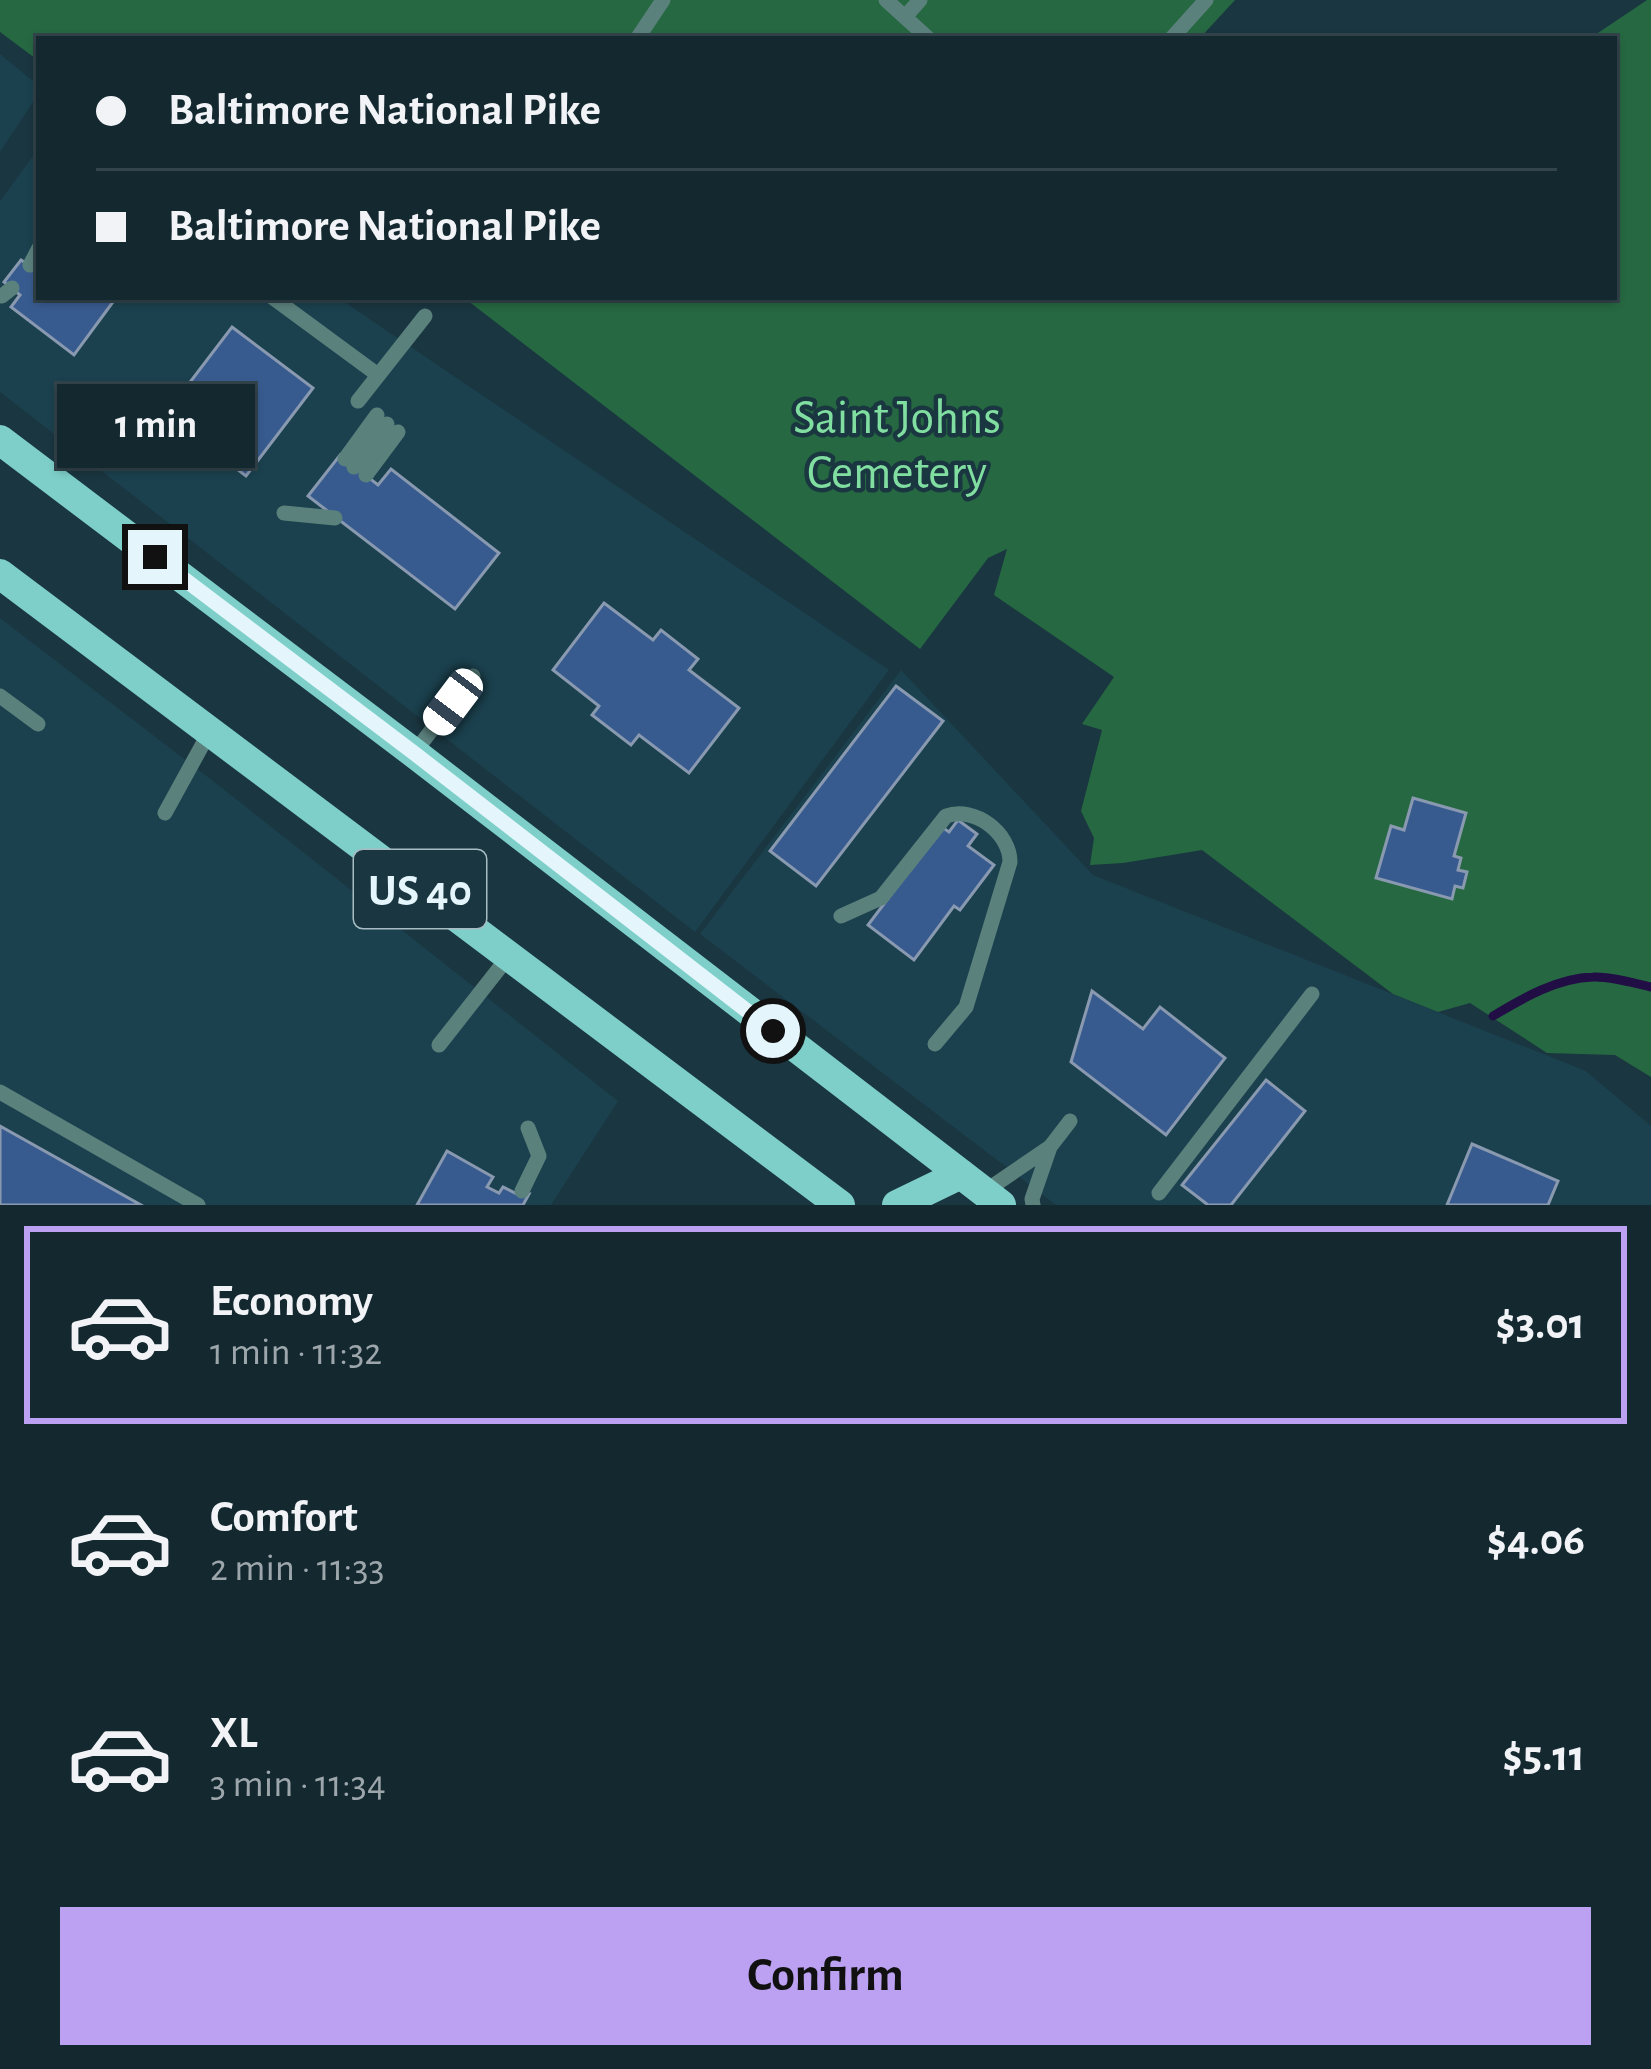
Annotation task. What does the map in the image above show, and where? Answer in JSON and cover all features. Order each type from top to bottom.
[{"type":"main road","name":"US 40","points":[[0,440],[982,1190]]},
{"type":"main road","name":"US 40","points":[[0,574],[840,1205]]},
{"type":"main road","points":[[897,1205],[982,1190]]},
{"type":"lane","points":[[639,36],[663,0]]},
{"type":"lane","points":[[886,0],[925,36]]},
{"type":"lane","points":[[905,17],[920,0]]},
{"type":"lane","points":[[1174,36],[1206,0]]},
{"type":"lane","points":[[30,266],[36,254]]},
{"type":"lane","points":[[276,300],[378,375]]},
{"type":"lane","points":[[358,400],[425,316]]},
{"type":"lane","points":[[355,467],[387,424],[355,467]]},
{"type":"lane","points":[[284,513],[320,511]]},
{"type":"lane","points":[[414,753],[473,676]]},
{"type":"lane","points":[[0,695],[38,724]]},
{"type":"lane","points":[[165,813],[210,731]]},
{"type":"lane","points":[[842,916],[881,898],[946,816],[971,814],[1004,839],[1010,862],[965,1007],[935,1044]]},
{"type":"lane","points":[[439,1045],[509,956]]},
{"type":"lane","points":[[1159,1193],[1312,994]]},
{"type":"lane","points":[[0,1092],[198,1205]]},
{"type":"lane","points":[[1033,1205],[1050,1147],[1070,1120]]},
{"type":"lane","points":[[522,1191],[539,1156],[528,1128]]},
{"type":"lane","points":[[982,1190],[1050,1147]]},
{"type":"shaded area","points":[[0,54],[36,84],[36,98],[0,152]]},
{"type":"shaded area","points":[[36,152],[36,300],[341,300],[889,670],[695,932],[0,392],[0,201]]},
{"type":"shaded area","points":[[0,618],[618,1101],[551,1205],[0,1205]]},
{"type":"shaded area","points":[[901,670],[1093,875],[1586,1071],[1651,1126],[1651,1205],[1056,1205],[700,934]]},
{"type":"green space","points":[[0,0],[1235,0],[1202,36],[36,36],[36,59],[0,32]]},
{"type":"green space","name":"Saint Johns Cemetery","points":[[1651,0],[1651,1077],[1615,1055],[1547,1053],[1470,1003],[1438,1012],[1393,994],[1202,850],[1090,865],[1094,838],[1081,811],[1102,730],[1082,724],[1114,677],[994,595],[1007,549],[988,558],[920,649],[467,300],[1617,300],[1617,36],[1593,36]]},
{"type":"building","points":[[21,260],[36,270],[36,300],[113,302],[74,355],[11,307],[20,295],[4,282]]},
{"type":"building","points":[[232,327],[313,388],[246,476],[165,415]]},
{"type":"building","points":[[340,455],[378,485],[391,469],[499,553],[455,609],[308,496]]},
{"type":"building","points":[[604,603],[653,640],[661,630],[698,659],[689,670],[739,708],[689,773],[639,735],[631,745],[592,715],[599,706],[553,670]]},
{"type":"building","points":[[896,686],[943,721],[816,886],[770,851]]},
{"type":"building","points":[[1413,798],[1466,813],[1454,856],[1461,858],[1458,870],[1467,872],[1463,888],[1455,886],[1452,899],[1376,878],[1391,826],[1404,830]]},
{"type":"building","points":[[958,820],[977,834],[968,846],[994,865],[960,910],[954,906],[914,960],[868,925],[942,827],[949,832]]},
{"type":"building","points":[[1092,991],[1143,1029],[1160,1007],[1225,1058],[1166,1135],[1071,1062]]},
{"type":"building","points":[[1266,1080],[1305,1111],[1231,1205],[1208,1205],[1182,1185]]},
{"type":"building","points":[[0,1126],[141,1205],[0,1205]]},
{"type":"building","points":[[1472,1144],[1558,1181],[1548,1205],[1447,1205]]},
{"type":"building","points":[[447,1151],[493,1177],[487,1187],[499,1193],[503,1187],[529,1194],[523,1205],[417,1205]]},
{"type":"waterway","points":[[1493,1016],[1541,990],[1580,978],[1651,987]]},
{"type":"route","points":[[155,557],[773,1031]]}]
